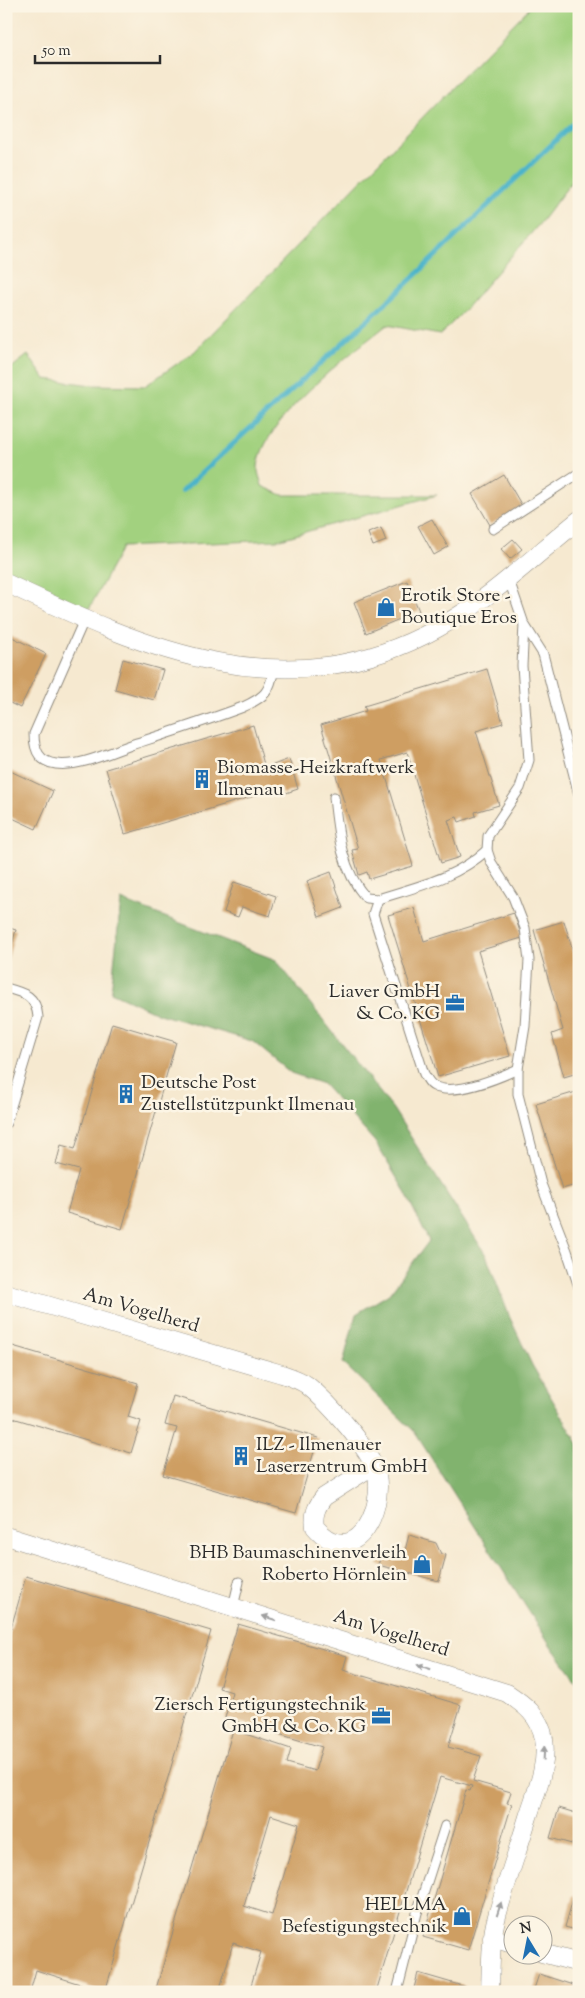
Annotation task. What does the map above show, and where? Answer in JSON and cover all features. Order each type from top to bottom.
[{"type":"street","points":[[6,582],[84,620],[154,647],[210,662],[274,668],[318,667],[385,652],[438,628],[460,614],[579,520]]},
{"type":"street","name":"Am Vogelherd","points":[[6,1293],[299,1380],[315,1393],[357,1438],[374,1465],[378,1485],[377,1498],[363,1535],[348,1544],[328,1540],[315,1527],[314,1517],[320,1503],[324,1497],[374,1465]]},
{"type":"street","name":"Am Vogelherd","points":[[6,1536],[507,1693],[530,1708],[538,1721],[544,1738],[544,1756],[540,1780],[496,1918],[492,1938],[490,1992]]},
{"type":"street","points":[[492,1938],[502,1941]]},
{"type":"street","points":[[552,1956],[579,1963]]},
{"type":"lane","points":[[493,529],[579,473]]},
{"type":"lane","points":[[508,577],[524,624],[544,654],[579,795]]},
{"type":"lane","points":[[84,620],[34,734],[34,746],[37,754],[54,764],[66,765],[93,758],[222,715],[257,700],[264,696],[271,683],[274,668]]},
{"type":"lane","points":[[524,624],[522,666],[529,760],[520,788],[488,836],[487,850],[491,862],[513,897],[525,928],[528,944],[524,1026],[518,1069],[520,1109],[541,1184],[568,1251],[579,1287]]},
{"type":"lane","points":[[334,797],[341,850],[350,874],[366,898],[378,899],[449,877],[471,864],[487,850]]},
{"type":"lane","points":[[378,899],[374,914],[424,1074],[432,1086],[446,1090],[469,1086],[500,1077],[518,1069]]},
{"type":"lane","points":[[6,988],[25,993],[33,998],[37,1006],[38,1017],[6,1123]]},
{"type":"lane","points":[[232,1607],[239,1582]]},
{"type":"lane","points":[[397,1992],[417,1913],[445,1826]]},
{"type":"green space","points":[[531,6],[579,6],[579,172],[541,222],[460,315],[440,335],[387,325],[331,370],[291,409],[275,429],[263,449],[258,467],[262,486],[282,495],[437,495],[277,540],[122,547],[89,609],[6,573],[6,372],[28,355],[45,379],[92,385],[145,386],[194,352]]},
{"type":"green space","points":[[121,900],[276,960],[393,1109],[486,1255],[510,1318],[532,1365],[579,1445],[579,1684],[551,1646],[414,1431],[343,1363],[356,1314],[389,1294],[429,1241],[403,1188],[375,1142],[323,1084],[291,1073],[252,1041],[159,1014],[111,992]]},
{"type":"building","points":[[504,475],[522,506],[490,525],[472,494]]},
{"type":"building","points":[[432,519],[448,547],[434,555],[418,526]]},
{"type":"building","points":[[381,528],[386,541],[373,546],[368,533]]},
{"type":"building","points":[[513,539],[522,549],[510,559],[501,549]]},
{"type":"building","name":"Erotik Store - Boutique Eros","points":[[407,581],[419,611],[366,633],[354,602]]},
{"type":"building","points":[[6,634],[46,654],[20,708],[6,701]]},
{"type":"building","points":[[123,659],[163,670],[154,700],[115,689]]},
{"type":"building","points":[[487,669],[503,723],[476,731],[499,805],[475,812],[476,816],[459,822],[457,817],[448,820],[460,857],[441,863],[407,752],[381,760],[413,866],[369,879],[367,872],[359,875],[352,850],[358,849],[321,725],[366,711],[364,706]]},
{"type":"building","name":"Biomasse-Heizkraftwerk Ilmenau","points":[[253,725],[265,768],[289,759],[298,789],[283,794],[281,788],[125,834],[106,769]]},
{"type":"building","points":[[6,769],[53,791],[36,829],[6,815]]},
{"type":"building","points":[[331,872],[343,908],[319,917],[307,881]]},
{"type":"building","points":[[234,882],[276,896],[270,916],[242,907],[238,917],[224,912]]},
{"type":"building","name":"Liaver GmbH & Co. KG","points":[[414,908],[424,941],[514,913],[522,938],[478,951],[510,1056],[438,1077],[388,915]]},
{"type":"building","points":[[564,921],[579,971],[577,1084],[574,1074],[564,1077],[552,1034],[563,1030],[534,930]]},
{"type":"building","points":[[6,927],[16,930],[7,962],[6,962]]},
{"type":"building","name":"Deutsche Post Zustellstützpunkt Ilmenau","points":[[112,1023],[176,1042],[122,1229],[67,1213],[79,1170],[56,1164],[61,1145],[75,1149]]},
{"type":"building","points":[[576,1092],[579,1103],[579,1184],[562,1189],[536,1104]]},
{"type":"building","points":[[6,1344],[138,1383],[128,1417],[141,1421],[131,1453],[6,1416]]},
{"type":"building","name":"ILZ - Ilmenauer Laserzentrum GmbH","points":[[173,1396],[318,1438],[296,1513],[163,1475],[177,1428],[165,1425]]},
{"type":"building","name":"BHB Baumaschinenverleih Roberto Hörnlein","points":[[409,1535],[436,1543],[441,1554],[446,1555],[439,1581],[378,1565],[382,1552],[403,1558]]},
{"type":"building","points":[[26,1576],[211,1631],[105,1992],[36,1970],[30,1992],[6,1992],[6,1645]]},
{"type":"building","points":[[238,1624],[347,1656],[343,1670],[461,1705],[448,1747],[481,1756],[473,1781],[511,1792],[507,1803],[512,1804],[468,1950],[423,1937],[466,1790],[470,1791],[472,1786],[440,1777],[376,1992],[249,1992],[261,1952],[233,1943],[219,1992],[155,1992],[233,1730],[291,1749],[287,1763],[315,1771],[322,1747],[225,1718],[232,1692],[219,1688]],"holes":[[[271,1815],[299,1824],[272,1915],[244,1906]]]},
{"type":"building","points":[[559,1808],[579,1814],[579,1846],[550,1838]]},
{"type":"building","points":[[574,1895],[579,1896],[579,1931],[565,1927]]},
{"type":"building","points":[[418,1973],[466,1987],[464,1992],[413,1992]]},
{"type":"building","points":[[539,1974],[579,1987],[578,1992],[533,1992]]},
{"type":"waterway","points":[[182,491],[399,291],[579,118]]},
{"type":"place","name":"Erotik Store - Boutique Eros","points":[[386,607]]},
{"type":"place","name":"Biomasse-Heizkraftwerk Ilmenau","points":[[202,779]]},
{"type":"place","name":"Liaver GmbH & Co. KG","points":[[455,1003]]},
{"type":"place","name":"Deutsche Post Zustellstützpunkt Ilmenau","points":[[126,1094]]},
{"type":"place","name":"ILZ - Ilmenauer Laserzentrum GmbH","points":[[241,1456]]},
{"type":"place","name":"BHB Baumaschinenverleih Roberto Hörnlein","points":[[422,1564]]},
{"type":"place","name":"Ziersch Fertigungstechnik GmbH & Co. KG","points":[[381,1716]]},
{"type":"place","name":"HELLMA Befestigungstechnik","points":[[462,1916]]}]
